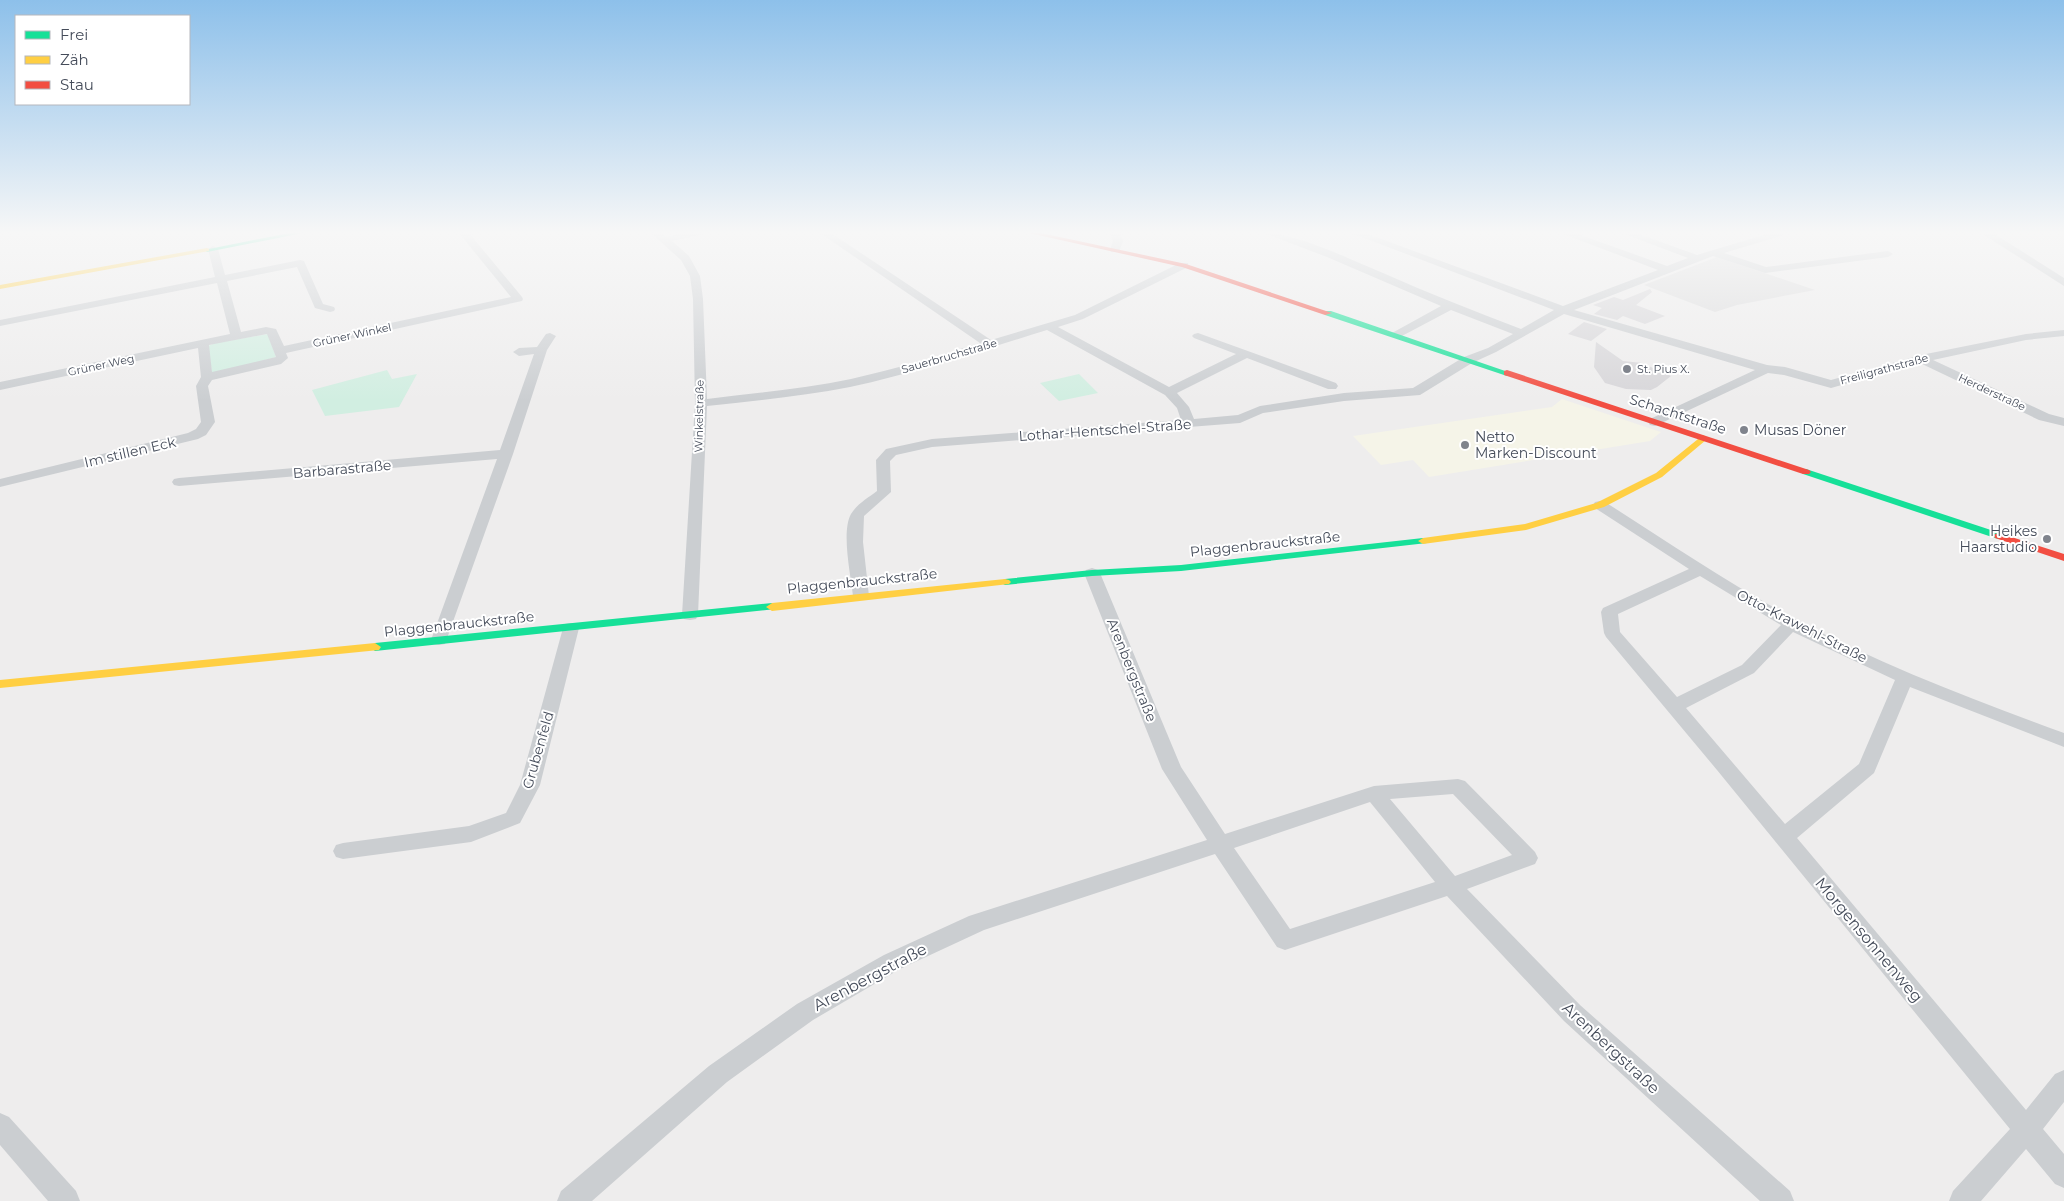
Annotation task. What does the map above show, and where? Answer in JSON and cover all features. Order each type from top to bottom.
[{"type":"street","points":[[0,323],[170,289]]},
{"type":"street","points":[[223,289],[236,336]]},
{"type":"street","points":[[312,289],[320,306],[330,309]]},
{"type":"street","name":"Grüner Winkel","points":[[279,351],[518,300],[509,289]]},
{"type":"street","name":"Winkelstraße","points":[[690,615],[701,403],[697,289]]},
{"type":"street","points":[[908,289],[991,345]]},
{"type":"street","name":"Sauerbruchstraße","points":[[701,403],[782,394],[850,382],[906,369],[1079,317],[1135,289]]},
{"type":"street","name":"Schachtstraße","points":[[1257,289],[2064,558]]},
{"type":"street","points":[[1410,289],[1521,333]]},
{"type":"street","name":"Freiligrathstraße","points":[[1506,289],[1562,310],[1766,368],[1785,371],[1830,384],[1921,359],[2026,337],[2064,333]]},
{"type":"street","points":[[1468,360],[1562,310],[1615,289]]},
{"type":"street","points":[[1396,335],[1450,306]]},
{"type":"street","points":[[1049,327],[1168,392],[1183,406],[1189,424]]},
{"type":"street","name":"Grüner Weg","points":[[0,386],[236,336],[272,331],[279,351]]},
{"type":"street","points":[[439,640],[541,350],[550,336]]},
{"type":"street","points":[[1198,336],[1332,386]]},
{"type":"street","points":[[203,344],[207,377],[277,361],[282,358],[279,351]]},
{"type":"street","points":[[519,352],[541,350]]},
{"type":"street","points":[[1168,392],[1246,354]]},
{"type":"street","name":"Herderstraße","points":[[1921,359],[2044,417],[2064,422]]},
{"type":"street","name":"Lothar-Hentschel-Straße","points":[[861,596],[856,533],[860,513],[884,492],[882,460],[891,452],[932,443],[1240,419],[1260,410],[1344,397],[1416,392],[1468,360]]},
{"type":"street","points":[[1656,422],[1766,368]]},
{"type":"street","name":"Im stillen Eck","points":[[0,483],[193,436],[201,432],[208,422],[202,386],[207,377]]},
{"type":"street","name":"Plaggenbrauckstraße","points":[[0,684],[571,628],[1092,573],[1181,568],[1446,539],[1526,527],[1600,505],[1659,475],[1702,438]]},
{"type":"street","name":"Barbarastraße","points":[[179,482],[506,454]]},
{"type":"street","name":"Otto-Krawehl-Straße","points":[[1600,505],[1738,594],[1791,624],[1957,700],[2064,740]]},
{"type":"street","name":"Morgensonnenweg","points":[[1702,569],[1609,612],[1612,633],[2064,1175]]},
{"type":"street","name":"Arenbergstraße","points":[[571,1201],[718,1074],[805,1012],[892,962],[977,923],[1220,844],[1374,793],[1458,786],[1528,858],[1450,886],[1285,940],[1220,844],[1172,769],[1092,573]]},
{"type":"street","points":[[1674,706],[1748,668],[1791,624]]},
{"type":"street","name":"Grubenfeld","points":[[343,851],[471,834],[514,818],[530,785],[571,628]]},
{"type":"street","points":[[1784,837],[1867,768],[1905,677]]},
{"type":"street","name":"Arenbergstraße","points":[[1374,793],[1450,886],[1572,1014],[1780,1201]]},
{"type":"street","points":[[1962,1201],[2026,1130],[2064,1082]]},
{"type":"street","points":[[0,1126],[66,1201]]},
{"type":"shaded area","points":[[1655,289],[1815,290],[1737,305],[1715,312]]},
{"type":"shaded area","points":[[1562,399],[1661,432],[1650,441],[1429,477],[1413,460],[1381,465],[1353,436],[1552,407]]},
{"type":"green space","points":[[268,334],[276,357],[218,373],[212,372],[208,346],[215,343]]},
{"type":"green space","points":[[387,370],[392,379],[417,374],[399,407],[325,416],[312,390]]},
{"type":"green space","points":[[1079,374],[1098,393],[1059,401],[1040,383]]},
{"type":"building","points":[[1650,289],[1652,292],[1636,305],[1665,316],[1645,324],[1623,316],[1617,320],[1594,314],[1602,308],[1593,305],[1614,297],[1623,300]]},
{"type":"building","points":[[1584,322],[1607,329],[1591,341],[1568,334]]},
{"type":"building","name":"St. Pius X.","points":[[1596,342],[1623,361],[1642,363],[1671,376],[1651,390],[1626,389],[1605,383],[1594,367]]},
{"type":"traffic: fast","points":[[1328,313],[1507,373]]},
{"type":"traffic: fast","points":[[1806,472],[1999,536]]},
{"type":"traffic: fast","points":[[1005,582],[1092,573],[1181,568],[1423,541]]},
{"type":"traffic: fast","points":[[375,647],[772,607]]},
{"type":"traffic: slow","points":[[1423,541],[1526,527],[1600,505],[1659,475],[1703,438]]},
{"type":"traffic: slow","points":[[772,607],[1005,582]]},
{"type":"traffic: slow","points":[[0,684],[375,647]]},
{"type":"traffic: jam","points":[[1256,289],[1328,313]]},
{"type":"traffic: jam","points":[[1507,373],[1806,472]]},
{"type":"traffic: jam","points":[[1999,536],[2064,558]]},
{"type":"place","name":"St. Pius X.","points":[[1627,369]]},
{"type":"place","name":"Musas Döner","points":[[1744,430]]},
{"type":"place","name":"Netto Marken-Discount","points":[[1465,445]]},
{"type":"place","name":"Heikes Haarstudio","points":[[2047,539]]}]
